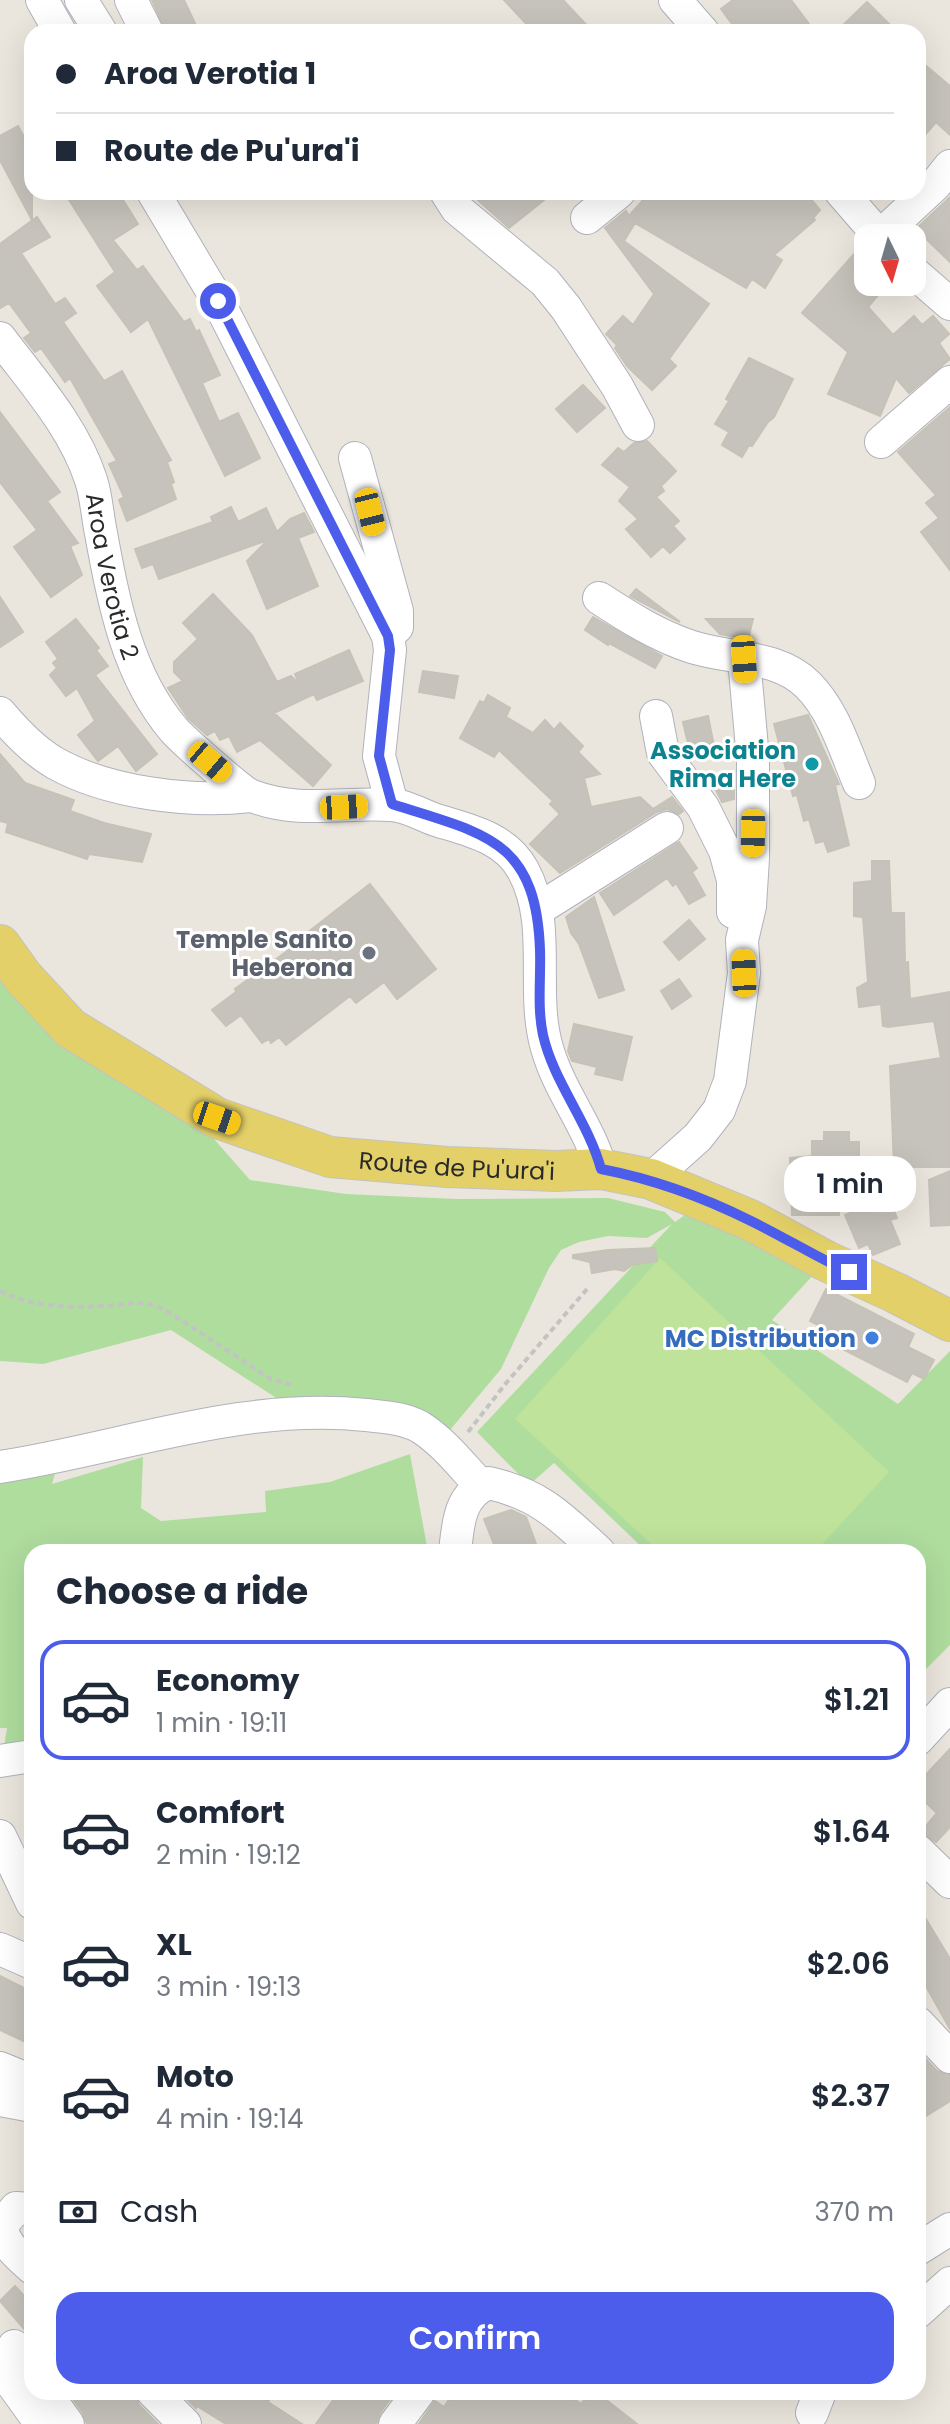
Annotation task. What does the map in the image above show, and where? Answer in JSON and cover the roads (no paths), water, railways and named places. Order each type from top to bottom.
[{"type":"main road","name":"Route de Pu'ura'i","points":[[0,945],[23,977],[70,1028],[217,1118],[330,1157],[447,1167],[556,1171],[601,1169],[651,1179],[750,1220],[950,1321]]},
{"type":"street","points":[[42,0],[56,24]]},
{"type":"street","points":[[81,0],[96,24]]},
{"type":"street","points":[[131,0],[143,24]]},
{"type":"street","points":[[675,0],[696,24]]},
{"type":"street","points":[[701,0],[715,24]]},
{"type":"street","points":[[926,194],[950,166]]},
{"type":"street","points":[[158,200],[218,301],[388,636],[390,650],[379,756],[392,804]]},
{"type":"street","points":[[451,200],[457,209],[545,282],[566,308],[617,386],[638,425]]},
{"type":"street","points":[[587,218],[609,200]]},
{"type":"street","points":[[848,200],[869,224]]},
{"type":"street","points":[[894,224],[919,200]]},
{"type":"street","points":[[926,283],[950,304]]},
{"type":"street","name":"Aroa Verotia 2","points":[[0,338],[75,442],[91,480],[111,583],[125,636],[142,680],[174,730],[250,796]]},
{"type":"street","points":[[881,442],[950,382]]},
{"type":"street","points":[[355,458],[397,611],[397,627],[388,636]]},
{"type":"street","points":[[599,598],[629,618],[679,642],[728,657],[762,661],[788,670],[807,683],[834,722],[859,783]]},
{"type":"street","points":[[651,1179],[698,1137],[719,1110],[732,1069],[744,973],[742,940],[750,906],[754,808],[744,659]]},
{"type":"street","points":[[0,713],[41,754],[56,764],[87,776],[175,797],[222,799],[250,796],[311,807],[392,804],[467,828],[504,848],[523,870],[537,910],[540,1012],[545,1040],[554,1069],[588,1132],[601,1169]]},
{"type":"street","points":[[656,716],[663,753],[703,807],[725,851],[733,880],[736,957],[744,973]]},
{"type":"street","points":[[537,910],[667,828]]},
{"type":"street","points":[[0,1467],[221,1420],[286,1412],[342,1413],[398,1419],[418,1426],[481,1486]]},
{"type":"street","points":[[456,1544],[464,1505],[472,1493],[489,1483],[518,1490],[547,1505],[590,1544]]},
{"type":"street","points":[[926,1730],[950,1704]]},
{"type":"street","points":[[0,1761],[24,1757]]},
{"type":"street","points":[[0,1836],[24,1872]]},
{"type":"street","points":[[926,1859],[950,1882]]},
{"type":"street","points":[[0,1949],[24,1960]]},
{"type":"street","points":[[926,2032],[950,2057]]},
{"type":"street","points":[[0,2068],[24,2078]]},
{"type":"street","points":[[0,2100],[24,2104]]},
{"type":"street","points":[[24,2208],[16,2208],[2,2225],[2,2234],[24,2260]]},
{"type":"street","points":[[926,2244],[950,2229]]},
{"type":"street","points":[[926,2305],[950,2283]]},
{"type":"street","points":[[7,2356],[24,2368]]},
{"type":"street","points":[[7,2356],[24,2390]]},
{"type":"street","points":[[29,2400],[41,2424]]},
{"type":"street","points":[[51,2400],[68,2424]]},
{"type":"street","points":[[161,2400],[185,2424]]},
{"type":"street","points":[[395,2424],[413,2400]]},
{"type":"place","name":"Association Rima Here","points":[[812,764]]},
{"type":"place","name":"Temple Sanito Heberona","points":[[369,953]]},
{"type":"place","name":"MC Distribution","points":[[872,1338]]}]
